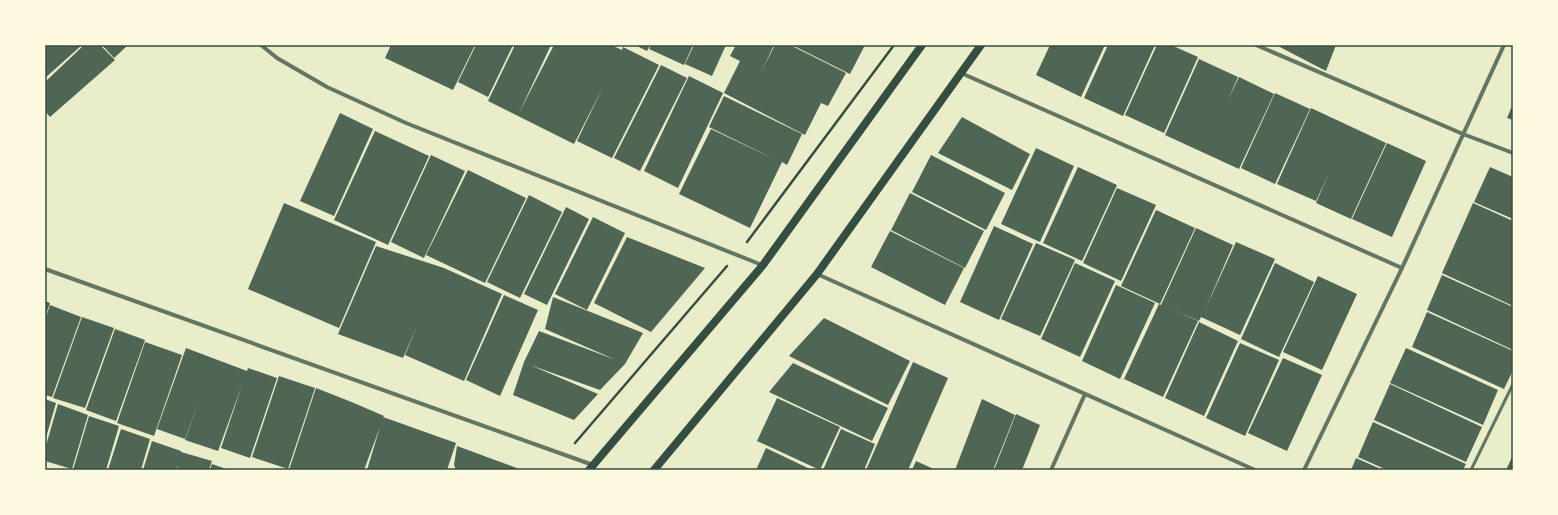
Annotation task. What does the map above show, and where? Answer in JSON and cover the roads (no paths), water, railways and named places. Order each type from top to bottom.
[{"type":"main road","points":[[591,468],[762,265],[922,45]]},
{"type":"main road","points":[[654,470],[817,274],[981,45]]},
{"type":"street","points":[[261,45],[277,58],[327,87],[406,123],[762,265]]},
{"type":"street","points":[[1256,45],[1463,134],[1513,153]]},
{"type":"street","points":[[1304,470],[1402,268],[1504,45]]},
{"type":"street","points":[[961,73],[1402,268]]},
{"type":"street","points":[[45,269],[591,468]]},
{"type":"street","points":[[817,274],[1255,470]]},
{"type":"street","points":[[1051,470],[1085,394]]},
{"type":"lane","points":[[1472,470],[1513,384]]}]
